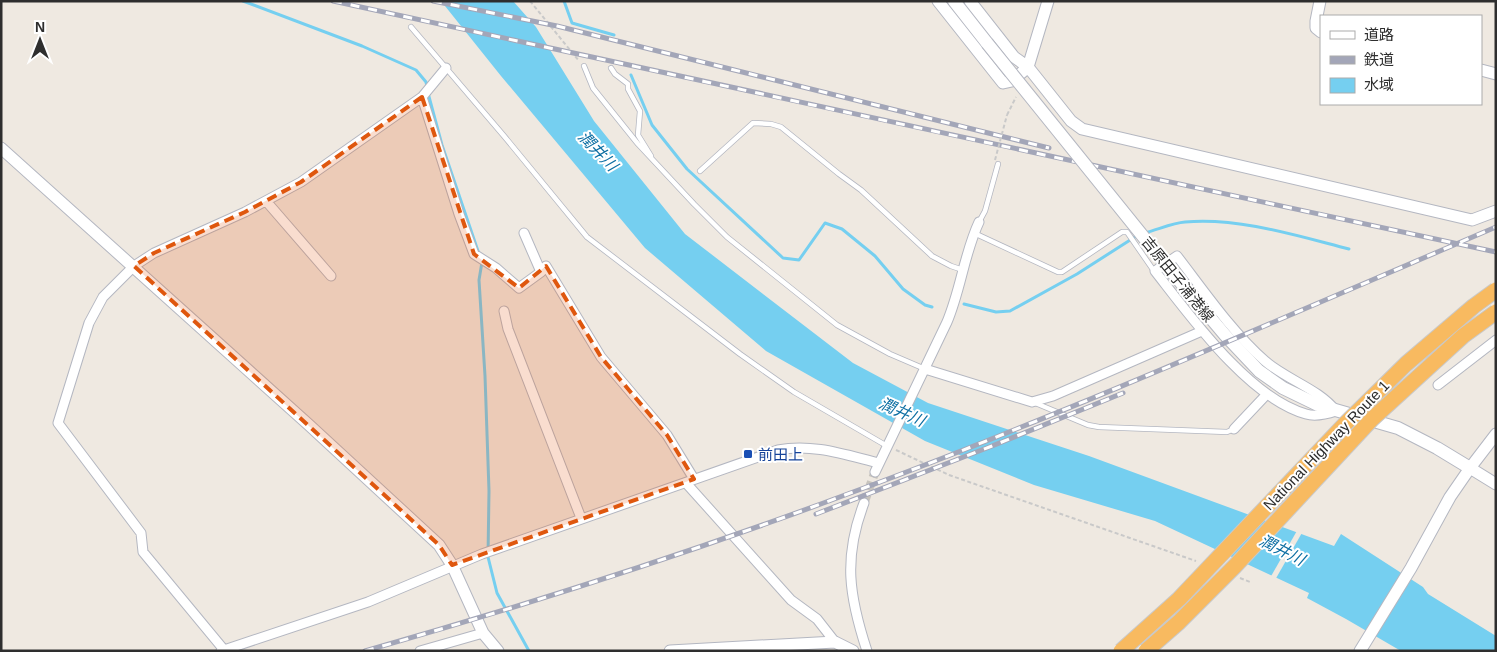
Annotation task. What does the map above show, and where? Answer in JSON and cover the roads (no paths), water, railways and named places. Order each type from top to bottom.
[{"type":"highway","name":"National Highway Route 1","points":[[1121,651],[1179,600],[1347,422],[1406,364],[1474,306],[1496,290]]},
{"type":"highway","name":"National Highway Route 1","points":[[1146,651],[1179,622],[1235,566],[1372,419],[1463,336],[1496,312]]},
{"type":"main road","name":"吉原田子浦港線","points":[[954,1],[1171,270],[1225,335],[1259,370],[1289,392],[1318,406],[1398,428],[1470,468]]},
{"type":"street","points":[[938,1],[1003,83],[1012,81],[1028,67],[1048,1]]},
{"type":"street","points":[[970,1],[1014,57],[1028,67],[1071,121],[1082,129],[1472,220],[1496,211]]},
{"type":"street","points":[[1320,1],[1316,20],[1316,28],[1320,31]]},
{"type":"street","points":[[446,68],[425,93],[301,182],[266,201],[154,253],[134,266],[103,297],[89,323],[58,423],[141,533],[143,552],[223,650],[368,602],[482,554],[778,450],[792,447],[823,450],[879,463]]},
{"type":"street","points":[[1482,70],[1496,74]]},
{"type":"street","points":[[425,93],[460,214],[474,254],[496,268],[519,288],[546,266],[602,357],[667,435],[690,481],[790,600],[816,619],[835,642],[853,651]]},
{"type":"street","points":[[1,148],[134,266],[439,545],[452,566],[483,633],[498,651]]},
{"type":"street","points":[[266,201],[331,276]]},
{"type":"street","points":[[876,472],[951,312],[974,233],[979,222]]},
{"type":"street","points":[[524,233],[541,272]]},
{"type":"street","points":[[1177,256],[1233,327],[1265,361],[1289,378],[1322,396],[1336,411],[1326,414],[1308,415],[1290,408],[1267,394],[1239,370],[1202,331],[1155,271],[1177,256]]},
{"type":"street","points":[[504,312],[508,329],[581,518]]},
{"type":"street","points":[[925,369],[1032,402],[1053,396],[1202,331]]},
{"type":"street","points":[[1438,385],[1496,340]]},
{"type":"street","points":[[1234,429],[1267,394]]},
{"type":"street","points":[[1360,651],[1411,568],[1450,497],[1496,434]]},
{"type":"street","points":[[1470,468],[1496,484]]},
{"type":"street","points":[[864,503],[857,520],[850,567],[856,616],[867,651]]},
{"type":"street","points":[[420,651],[483,633]]},
{"type":"street","points":[[670,651],[835,642]]},
{"type":"lane","points":[[411,27],[587,238],[748,360],[794,392],[887,446]]},
{"type":"lane","points":[[584,66],[593,88],[638,144],[727,237],[837,326],[890,354],[925,369]]},
{"type":"lane","points":[[611,68],[615,74],[628,84],[628,89],[640,111],[638,136],[654,162]]},
{"type":"lane","points":[[700,171],[753,123],[771,124],[781,127],[861,190],[932,256],[963,270]]},
{"type":"lane","points":[[979,222],[985,211],[996,162]]},
{"type":"lane","points":[[974,233],[1058,272],[1062,272],[1122,232],[1127,232],[1155,271]]},
{"type":"lane","points":[[1032,402],[1072,419],[1099,427],[1227,432],[1234,429]]},
{"type":"water","name":"潤井川","points":[[441,1],[513,1],[536,27],[594,121],[685,234],[853,363],[928,403],[1089,456],[1334,546],[1341,534],[1423,587],[1428,594],[1496,636],[1496,651],[1401,651],[1307,598],[1309,593],[1155,521],[1034,485],[925,441],[766,351],[645,248]]},
{"type":"waterway","points":[[243,1],[362,46],[416,70],[426,82],[427,87]]},
{"type":"waterway","points":[[564,1],[572,23],[614,35]]},
{"type":"waterway","points":[[631,75],[652,125],[687,169],[783,258],[799,260],[825,223],[842,229],[875,256],[903,289],[925,305],[932,307]]},
{"type":"waterway","points":[[428,93],[442,145],[479,254]]},
{"type":"waterway","points":[[1144,233],[1180,223],[1226,222],[1289,233],[1349,249]]},
{"type":"waterway","points":[[964,304],[996,312],[1010,311],[1077,274],[1138,235]]},
{"type":"waterway","points":[[482,262],[479,280],[489,491],[488,557],[497,593],[529,651]]},
{"type":"tunnel","points":[[864,503],[875,472]]},
{"type":"railway","points":[[333,1],[1496,252]]},
{"type":"railway","points":[[433,1],[557,26],[1049,148]]},
{"type":"railway","points":[[365,651],[486,616],[606,578],[726,538],[845,495],[1091,399],[1496,227]]},
{"type":"railway","points":[[816,514],[1123,393]]},
{"type":"place","name":"前田上","points":[[748,454]]}]
